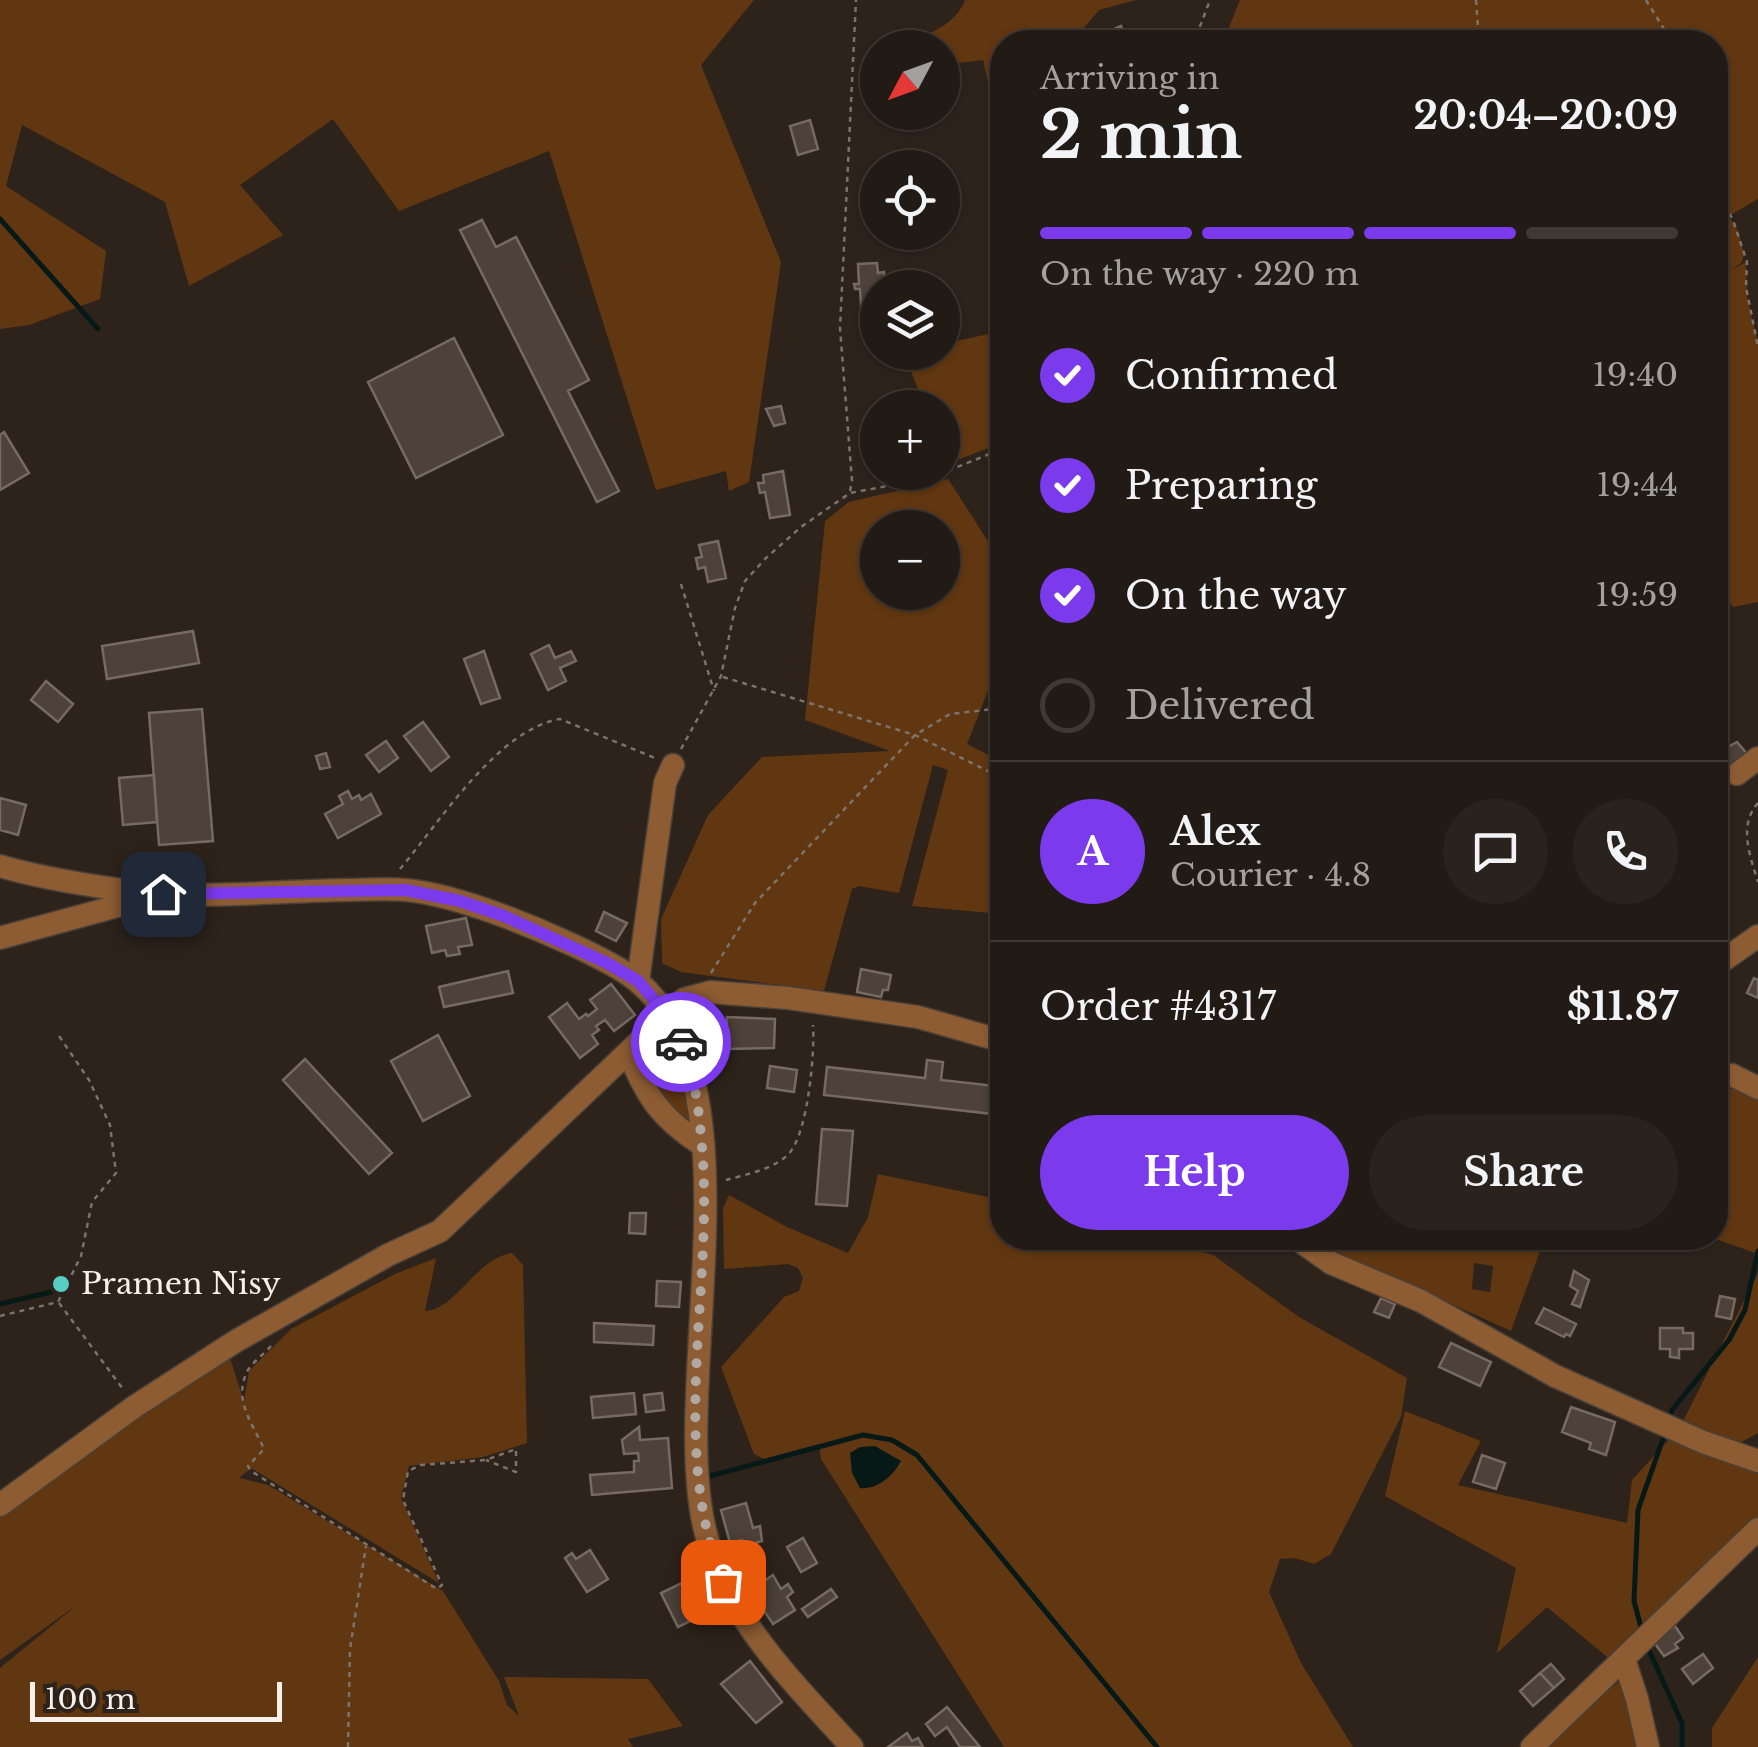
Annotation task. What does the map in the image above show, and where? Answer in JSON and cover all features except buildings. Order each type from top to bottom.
[{"type":"street","points":[[1737,774],[1758,758]]},
{"type":"street","points":[[638,981],[664,783],[673,765]]},
{"type":"street","points":[[0,866],[23,873],[163,894],[406,890],[460,901],[504,916],[638,981],[668,1016],[691,1066],[698,1098],[705,1185],[696,1423],[704,1526],[723,1582],[774,1661],[852,1747]]},
{"type":"street","points":[[0,938],[163,894]]},
{"type":"street","points":[[1728,957],[1758,936]]},
{"type":"street","points":[[0,1505],[134,1407],[275,1320],[440,1231],[684,1000],[710,992],[807,1001],[918,1017],[990,1038]]},
{"type":"street","points":[[629,1053],[655,1107],[702,1146]]},
{"type":"street","points":[[1728,1075],[1758,1088]]},
{"type":"street","points":[[1313,1250],[1331,1263],[1421,1301],[1555,1376],[1703,1442],[1758,1461]]},
{"type":"street","points":[[1532,1747],[1758,1530]]},
{"type":"street","points":[[1624,1659],[1638,1698],[1648,1747]]},
{"type":"path","points":[[850,493],[840,328],[856,0]]},
{"type":"path","points":[[1198,30],[1210,0]]},
{"type":"path","points":[[1476,0],[1478,30]]},
{"type":"path","points":[[1646,0],[1665,30]]},
{"type":"path","points":[[1728,211],[1746,262],[1746,287],[1758,347]]},
{"type":"path","points":[[382,890],[472,781],[514,742],[544,721],[560,719],[673,765],[721,676],[734,608],[745,581],[801,527],[850,493],[930,478],[990,454]]},
{"type":"path","points":[[681,584],[714,692]]},
{"type":"path","points":[[721,676],[915,735],[990,772]]},
{"type":"path","points":[[696,996],[755,903],[915,735],[950,714],[990,709]]},
{"type":"path","points":[[1758,803],[1750,812],[1746,834],[1758,882]]},
{"type":"path","points":[[705,1185],[774,1164],[790,1152],[800,1132],[814,1028],[807,1001]]},
{"type":"path","points":[[0,1316],[58,1302],[81,1256],[92,1202],[116,1173],[110,1125],[89,1080],[59,1036]]},
{"type":"path","points":[[58,1302],[122,1388]]},
{"type":"path","points":[[275,1320],[271,1347],[247,1371],[241,1406],[264,1449],[248,1466],[251,1471],[436,1589],[442,1585],[403,1500],[408,1471],[421,1464],[486,1460],[516,1449],[516,1472],[486,1460]]},
{"type":"path","points":[[348,1747],[350,1649],[367,1545]]},
{"type":"shaded area","points":[[0,0],[754,0],[701,65],[781,262],[749,482],[729,491],[726,471],[656,490],[549,151],[399,211],[333,119],[240,185],[283,235],[189,286],[165,202],[22,125],[6,186],[106,251],[100,299],[29,325],[0,329]]},
{"type":"shaded area","points":[[965,0],[1136,0],[1099,10],[1084,30],[990,30],[990,92],[983,60],[960,63],[960,30],[936,30],[951,20]]},
{"type":"shaded area","points":[[1240,0],[1758,0],[1758,199],[1729,216],[1744,253],[1742,262],[1731,270],[1746,262],[1747,297],[1758,344],[1758,602],[1733,607],[1728,600],[1728,30],[1228,30]]},
{"type":"shaded area","points":[[990,334],[990,448],[960,459],[960,390],[918,390],[911,370],[960,370],[960,340]]},
{"type":"shaded area","points":[[901,490],[955,490],[990,544],[990,686],[967,744],[990,756],[990,913],[912,906],[948,770],[933,765],[899,893],[859,886],[852,889],[824,991],[681,972],[662,963],[661,919],[708,815],[762,757],[890,751],[805,720],[825,521],[849,502]]},
{"type":"shaded area","points":[[657,1051],[677,1058],[685,1072],[691,1126],[669,1109],[644,1067]]},
{"type":"shaded area","points":[[1728,1089],[1752,1092],[1758,1100],[1758,1254],[1728,1243]]},
{"type":"shaded area","points":[[878,1174],[990,1197],[990,1250],[1194,1250],[1213,1255],[1299,1317],[1407,1378],[1401,1417],[1331,1554],[1314,1564],[1295,1558],[1280,1559],[1269,1592],[1301,1663],[1353,1747],[1004,1747],[821,1459],[819,1444],[764,1459],[754,1454],[721,1367],[784,1297],[799,1291],[803,1278],[798,1268],[788,1264],[724,1269],[723,1208],[729,1195],[787,1227],[848,1253],[868,1217]]},
{"type":"shaded area","points":[[1332,1250],[1540,1250],[1511,1331]],"holes":[[[1474,1263],[1493,1266],[1490,1292],[1472,1289]]]},
{"type":"shaded area","points":[[512,1253],[523,1265],[527,1443],[483,1457],[409,1466],[401,1498],[439,1583],[251,1468],[239,1478],[268,1485],[443,1591],[499,1681],[507,1705],[519,1716],[504,1677],[648,1679],[683,1726],[628,1739],[633,1747],[0,1747],[0,1668],[77,1605],[0,1660],[0,1512],[125,1416],[230,1358],[244,1402],[249,1371],[291,1329],[395,1274],[436,1258],[425,1311],[446,1302],[487,1264]]},
{"type":"shaded area","points":[[1758,1273],[1758,1433],[1736,1445],[1683,1421]]},
{"type":"shaded area","points":[[1405,1411],[1481,1441],[1458,1485],[1627,1523],[1632,1480],[1674,1434],[1758,1474],[1758,1517],[1612,1661],[1547,1607],[1497,1653],[1516,1568],[1385,1496]]},
{"type":"shaded area","points":[[875,1446],[901,1461],[884,1481],[860,1488],[852,1473],[850,1453],[860,1447]]},
{"type":"shaded area","points":[[1758,1657],[1758,1747],[1712,1747],[1712,1728]]},
{"type":"shaded area","points":[[1625,1677],[1638,1747],[1549,1747],[1611,1684],[1612,1687]]},
{"type":"waterway","points":[[0,219],[98,329]]},
{"type":"waterway","points":[[1670,1418],[1672,1410],[1729,1340],[1745,1310],[1758,1251]]},
{"type":"waterway","points":[[0,1304],[59,1290]]},
{"type":"waterway","points":[[1642,1631],[1634,1601],[1638,1510],[1665,1433]]},
{"type":"waterway","points":[[710,1476],[863,1435],[892,1440],[917,1455],[1157,1747]]},
{"type":"waterway","points":[[1647,1646],[1682,1723],[1682,1747]]},
{"type":"way so far","points":[[681,1042],[698,1098],[705,1185],[696,1423],[698,1489],[710,1552],[723,1582]]},
{"type":"place","name":"Pramen Nisy","points":[[61,1284]]},
{"type":"route","points":[[163,894],[406,890],[460,901],[504,916],[638,981],[668,1016],[681,1042]]}]
